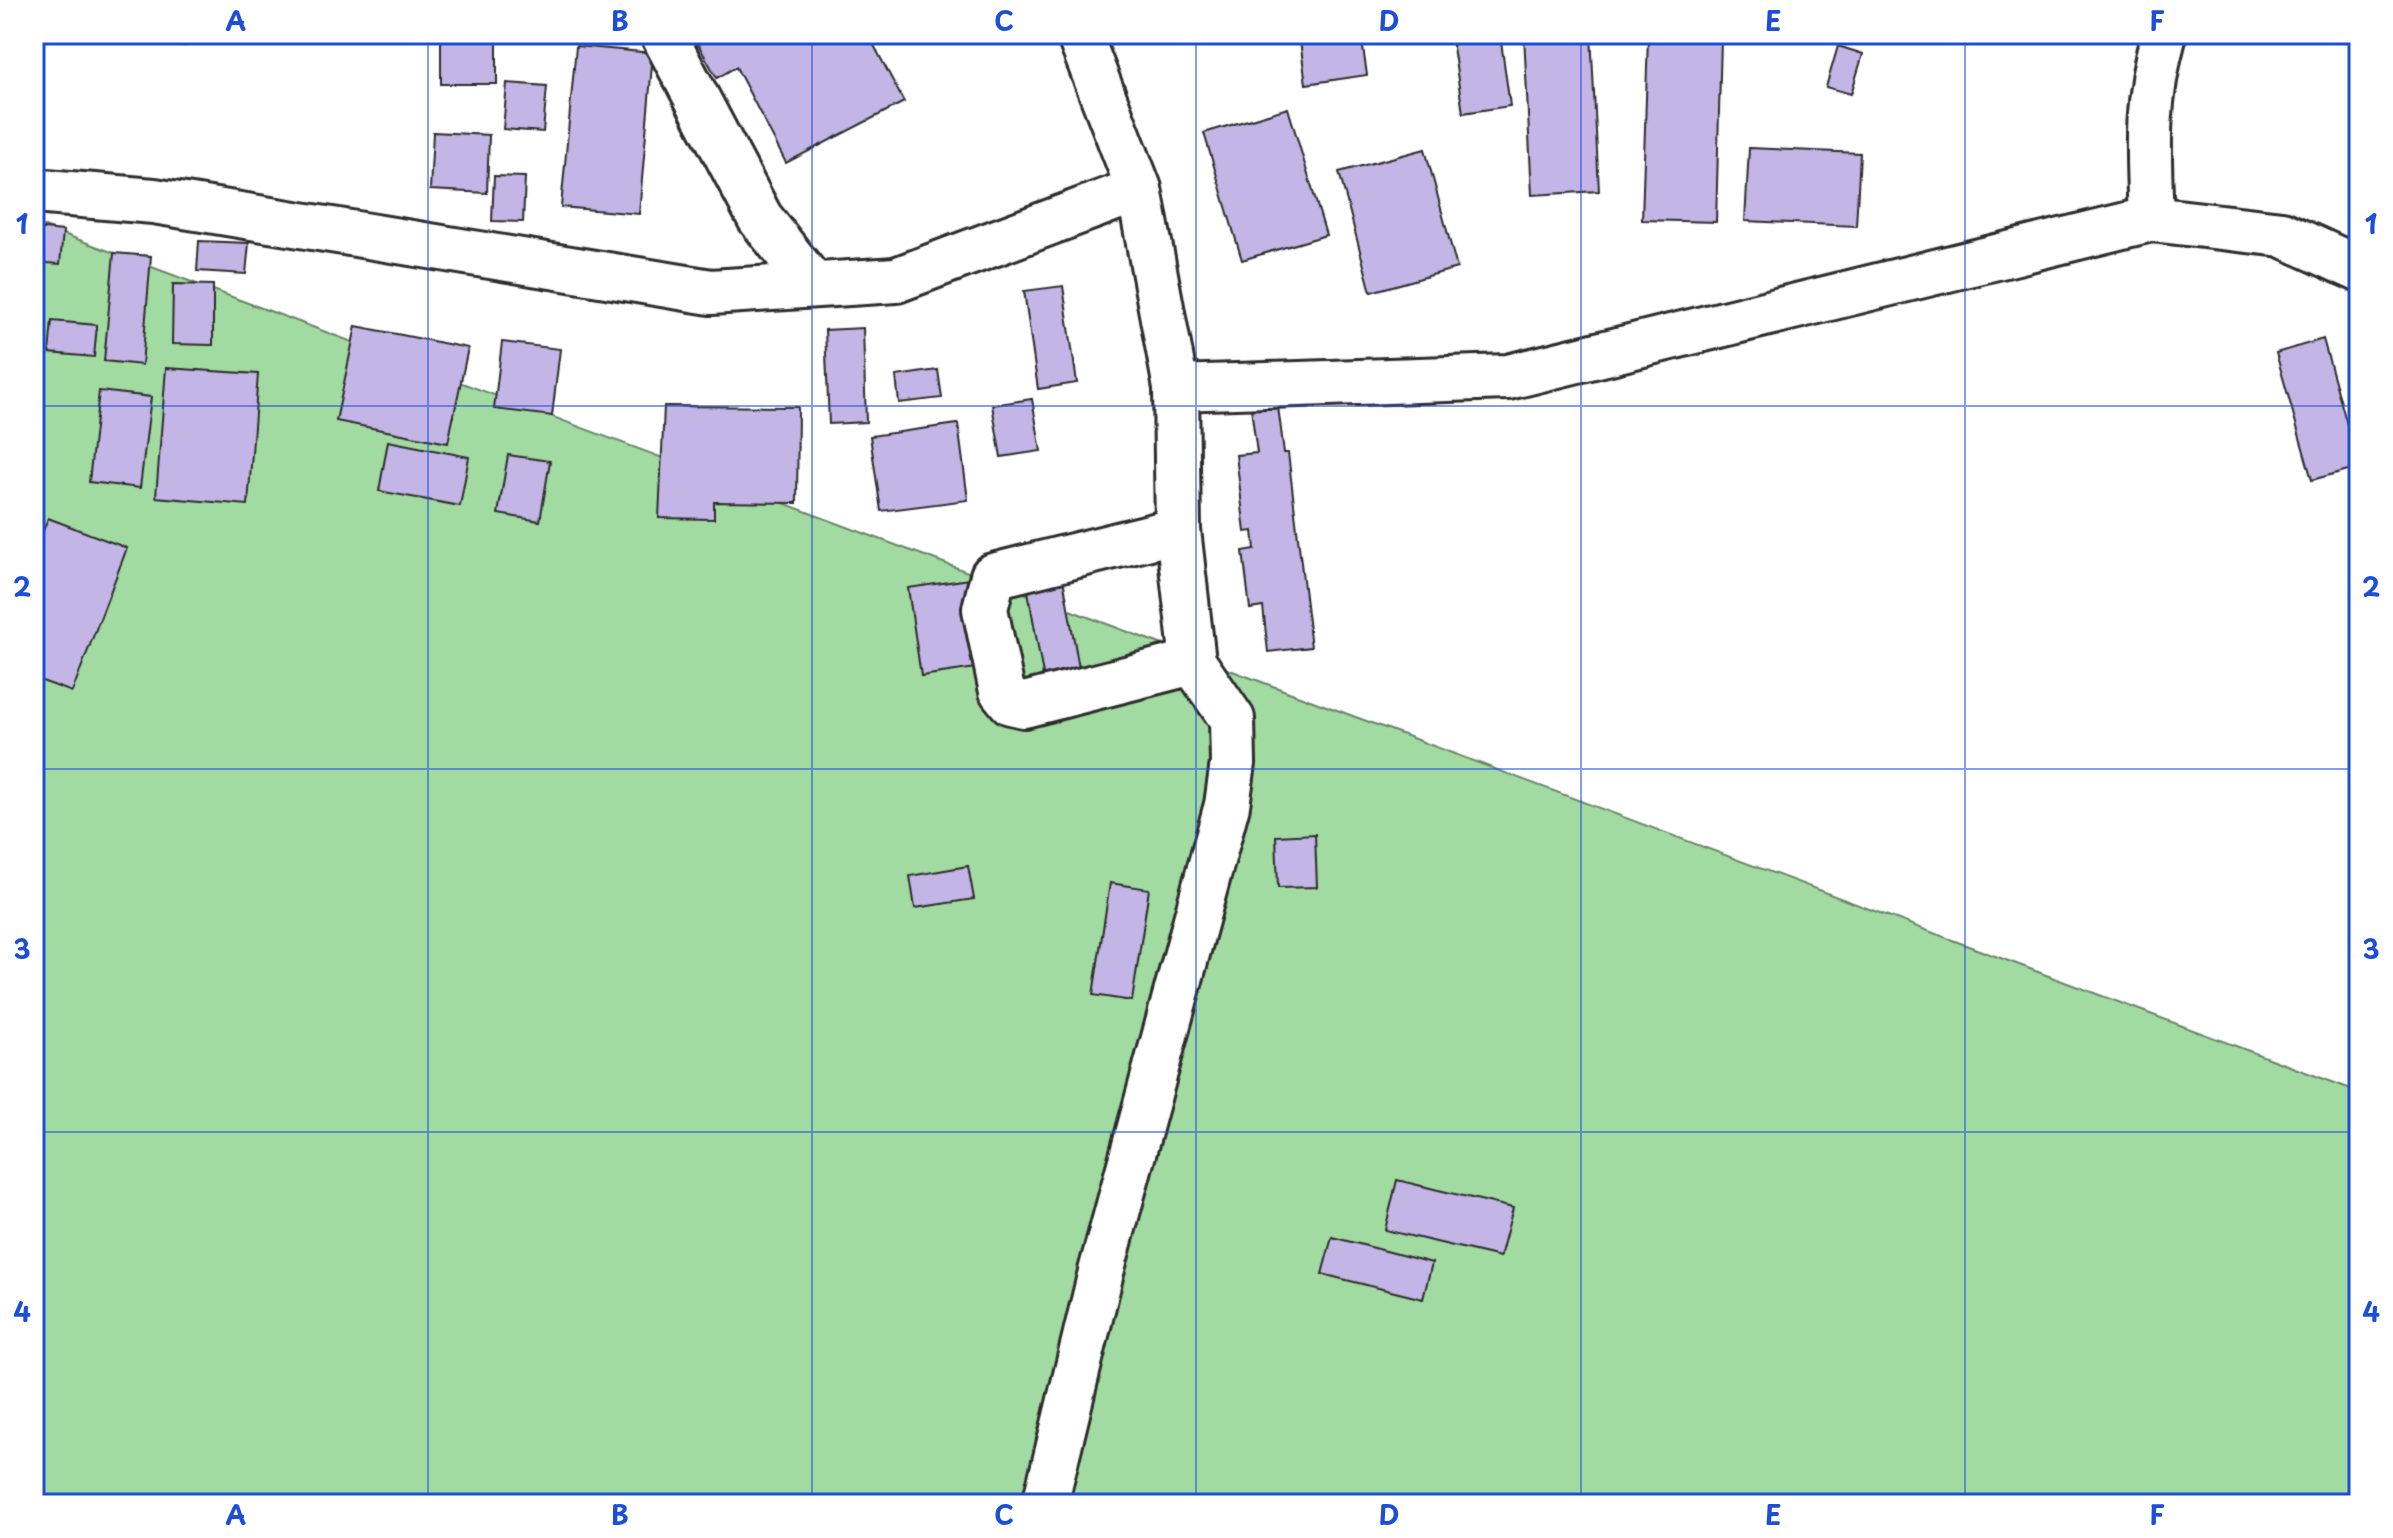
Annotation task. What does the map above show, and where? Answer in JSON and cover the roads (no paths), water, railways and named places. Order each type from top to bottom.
[{"type":"street","points":[[663,34],[760,218],[813,285]]},
{"type":"street","points":[[1045,1504],[1101,1272],[1227,805],[1233,763],[1232,719],[1193,662],[1178,530],[1176,388],[1139,189],[1079,34]]},
{"type":"street","points":[[2151,219],[2147,143],[2150,86],[2164,34]]},
{"type":"street","points":[[34,191],[154,201],[711,292],[896,280],[1139,189]]},
{"type":"street","points":[[1176,388],[1508,377],[2151,219],[2282,234],[2359,269]]},
{"type":"street","points":[[1178,530],[993,576],[985,609],[1002,691],[1011,702],[1024,705],[1193,662]]}]
